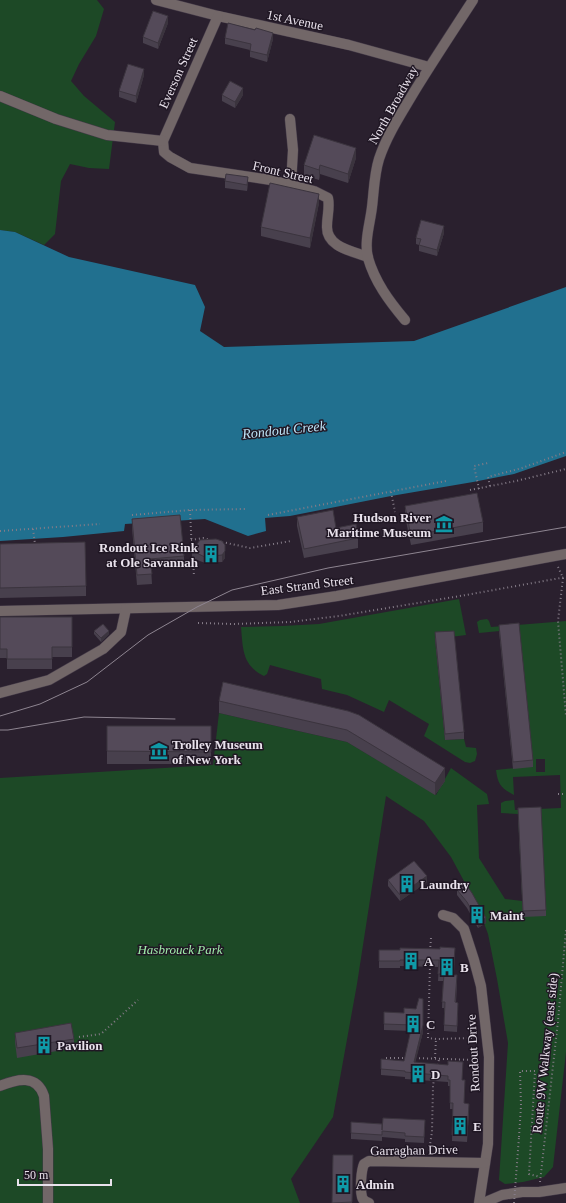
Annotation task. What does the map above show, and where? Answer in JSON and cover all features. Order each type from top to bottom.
[{"type":"street","name":"1st Avenue","points":[[156,0],[218,16],[349,45],[429,67]]},
{"type":"street","name":"North Broadway","points":[[405,320],[380,287],[368,257],[366,242],[372,207],[374,176],[379,159],[394,126],[429,67],[473,0]]},
{"type":"street","name":"Everson Street","points":[[163,141],[218,16]]},
{"type":"street","points":[[0,96],[56,119],[107,135],[163,141]]},
{"type":"street","points":[[290,118],[294,150],[291,185]]},
{"type":"street","name":"Front Street","points":[[163,141],[164,152],[190,168],[271,180],[314,191],[328,198],[330,205],[327,227],[329,237],[334,243],[343,248],[368,257]]},
{"type":"street","name":"East Strand Street","points":[[0,611],[278,605],[337,596],[566,554]]},
{"type":"street","points":[[0,693],[49,680],[103,649],[121,632],[126,609]]},
{"type":"street","name":"Rondout Drive","points":[[443,915],[452,918],[464,929],[481,986],[489,1057],[488,1144],[479,1203]]},
{"type":"street","points":[[0,1086],[12,1081],[30,1081],[36,1083],[42,1088],[44,1096],[48,1149],[48,1203]]},
{"type":"street","name":"Garraghan Drive","points":[[369,1203],[364,1201],[362,1196],[362,1170],[364,1164],[369,1162],[485,1163]]},
{"type":"street","points":[[483,1203],[502,1195],[566,1188]]},
{"type":"path","points":[[490,486],[488,477],[522,468],[566,452]]},
{"type":"path","points":[[479,489],[474,466],[488,463]]},
{"type":"path","points":[[470,490],[566,469]]},
{"type":"path","points":[[268,515],[446,481]]},
{"type":"path","points":[[391,491],[395,512]]},
{"type":"path","points":[[132,515],[190,510],[245,509]]},
{"type":"path","points":[[190,510],[194,577]]},
{"type":"path","points":[[0,531],[100,524]]},
{"type":"path","points":[[33,529],[35,545]]},
{"type":"path","points":[[191,540],[203,538],[210,540]]},
{"type":"path","points":[[218,541],[250,548],[291,541]]},
{"type":"path","points":[[552,556],[563,578],[558,621],[566,716]]},
{"type":"path","points":[[198,623],[234,624],[290,622],[384,609],[566,577]]},
{"type":"path","points":[[558,794],[566,794]]},
{"type":"path","name":"Route 9W Walkway (east side)","points":[[514,1203],[521,1106],[520,1071],[535,1071],[529,1174],[540,1177],[558,1021],[566,930]]},
{"type":"path","points":[[430,938],[430,953]]},
{"type":"path","points":[[430,961],[428,1038],[473,1038]]},
{"type":"path","points":[[79,1037],[101,1034],[138,1000]]},
{"type":"path","points":[[435,1058],[436,1039]]},
{"type":"path","points":[[386,1058],[475,1060]]},
{"type":"path","points":[[438,1065],[439,1059]]},
{"type":"path","points":[[428,1154],[432,1132],[434,1079]]},
{"type":"green space","points":[[0,0],[97,0],[104,9],[96,36],[79,64],[71,81],[84,96],[115,122],[109,169],[89,168],[70,164],[61,181],[55,234],[44,245],[15,232],[0,230]]},
{"type":"green space","points":[[459,599],[466,635],[435,639],[445,740],[464,739],[466,747],[476,748],[477,754],[475,761],[470,763],[465,762],[424,736],[429,724],[389,700],[384,712],[347,695],[322,689],[321,679],[270,665],[267,674],[264,676],[251,667],[243,649],[241,627],[319,624]]},
{"type":"green space","name":"Hasbrouck Park","points":[[487,619],[491,627],[566,621],[566,1052],[553,1167],[544,1177],[523,1182],[505,1184],[499,1180],[508,1043],[488,934],[478,907],[451,857],[424,821],[386,796],[357,984],[333,1117],[291,1179],[300,1203],[0,1203],[0,778],[213,765],[219,713],[347,742],[436,795],[451,768],[487,794],[489,804],[477,805],[479,858],[505,899],[522,901],[523,917],[518,814],[501,813],[501,803],[514,800],[515,810],[561,808],[560,775],[513,777],[514,795],[503,788],[499,783],[496,770],[533,766],[519,629],[479,633],[477,622]],"holes":[[[536,759],[545,759],[545,772],[536,772]]]},
{"type":"water","name":"Rondout Creek","points":[[0,230],[15,232],[69,257],[195,285],[205,307],[200,331],[224,347],[414,341],[566,287],[566,456],[514,474],[290,516],[265,518],[266,531],[248,536],[205,519],[125,524],[124,531],[0,541]]},
{"type":"building","points":[[153,11],[168,16],[158,43],[143,37]]},
{"type":"building","points":[[228,23],[273,33],[267,55],[250,51],[251,44],[225,38]]},
{"type":"building","points":[[128,64],[144,69],[136,96],[119,91]]},
{"type":"building","points":[[230,81],[243,88],[235,102],[222,95]]},
{"type":"building","points":[[314,135],[356,148],[348,174],[320,165],[319,170],[304,165]]},
{"type":"building","points":[[226,174],[248,177],[247,185],[225,181]]},
{"type":"building","points":[[270,183],[319,194],[310,238],[261,227]]},
{"type":"building","points":[[421,220],[444,226],[437,250],[419,245],[421,239],[416,238]]},
{"type":"building","name":"Hudson River Maritime Museum","points":[[477,493],[483,522],[411,536],[405,506]]},
{"type":"building","points":[[333,510],[336,528],[356,524],[358,538],[304,549],[297,517]]},
{"type":"building","points":[[180,515],[184,556],[150,559],[152,574],[137,575],[132,519]]},
{"type":"building","points":[[216,539],[222,541],[225,545],[225,551],[222,555],[205,557],[192,551],[200,540]]},
{"type":"building","points":[[85,542],[86,586],[0,588],[0,544]]},
{"type":"building","points":[[0,617],[72,617],[72,647],[52,647],[52,659],[7,659],[7,649],[0,649]]},
{"type":"building","points":[[519,623],[533,760],[513,762],[499,625]]},
{"type":"building","points":[[103,624],[109,631],[101,638],[94,631]]},
{"type":"building","points":[[454,631],[464,732],[445,734],[435,632]]},
{"type":"building","points":[[223,682],[348,711],[359,715],[445,768],[435,783],[347,730],[219,701]]},
{"type":"building","points":[[107,726],[211,726],[211,752],[107,751]]},
{"type":"building","points":[[541,807],[546,910],[523,911],[518,808]]},
{"type":"building","name":"Laundry","points":[[414,861],[427,876],[400,895],[388,880]]},
{"type":"building","points":[[465,883],[486,918],[478,922],[467,902],[457,890]]},
{"type":"building","points":[[440,947],[455,948],[453,975],[457,975],[455,1002],[458,1003],[457,1026],[444,1025],[445,1002],[442,1002],[444,974],[438,974],[439,960],[379,961],[379,950],[400,950],[400,948],[440,949]]},
{"type":"building","points":[[419,998],[423,999],[423,1025],[414,1062],[448,1065],[448,1061],[463,1062],[462,1080],[465,1080],[464,1103],[469,1104],[467,1136],[452,1135],[453,1103],[450,1103],[450,1080],[448,1080],[448,1076],[381,1069],[381,1059],[404,1061],[412,1025],[384,1024],[384,1012],[404,1013],[404,1008],[416,1009]]},
{"type":"building","points":[[71,1023],[74,1039],[17,1048],[15,1033]]},
{"type":"building","points":[[383,1118],[425,1120],[424,1137],[405,1136],[405,1133],[382,1131],[382,1135],[351,1133],[351,1122],[382,1124],[382,1130]]},
{"type":"building","name":"Admin","points":[[333,1155],[353,1155],[352,1202],[332,1203]]},
{"type":"tram line","points":[[0,716],[40,704],[87,682],[148,635],[197,607],[232,590],[328,568],[566,527]]},
{"type":"tram line","points":[[0,730],[8,730],[84,717],[175,719]]},
{"type":"place","name":"Hudson River Maritime Museum","points":[[444,524]]},
{"type":"place","name":"Rondout Ice Rink at Ole Savannah","points":[[211,554]]},
{"type":"place","name":"Trolley Museum of New York","points":[[159,751]]},
{"type":"place","name":"Laundry","points":[[407,884]]},
{"type":"place","name":"Maint","points":[[477,915]]},
{"type":"place","name":"A","points":[[411,961]]},
{"type":"place","name":"B","points":[[447,967]]},
{"type":"place","name":"C","points":[[413,1024]]},
{"type":"place","name":"Pavilion","points":[[44,1045]]},
{"type":"place","name":"D","points":[[418,1074]]},
{"type":"place","name":"E","points":[[460,1126]]},
{"type":"place","name":"Admin","points":[[343,1184]]}]
